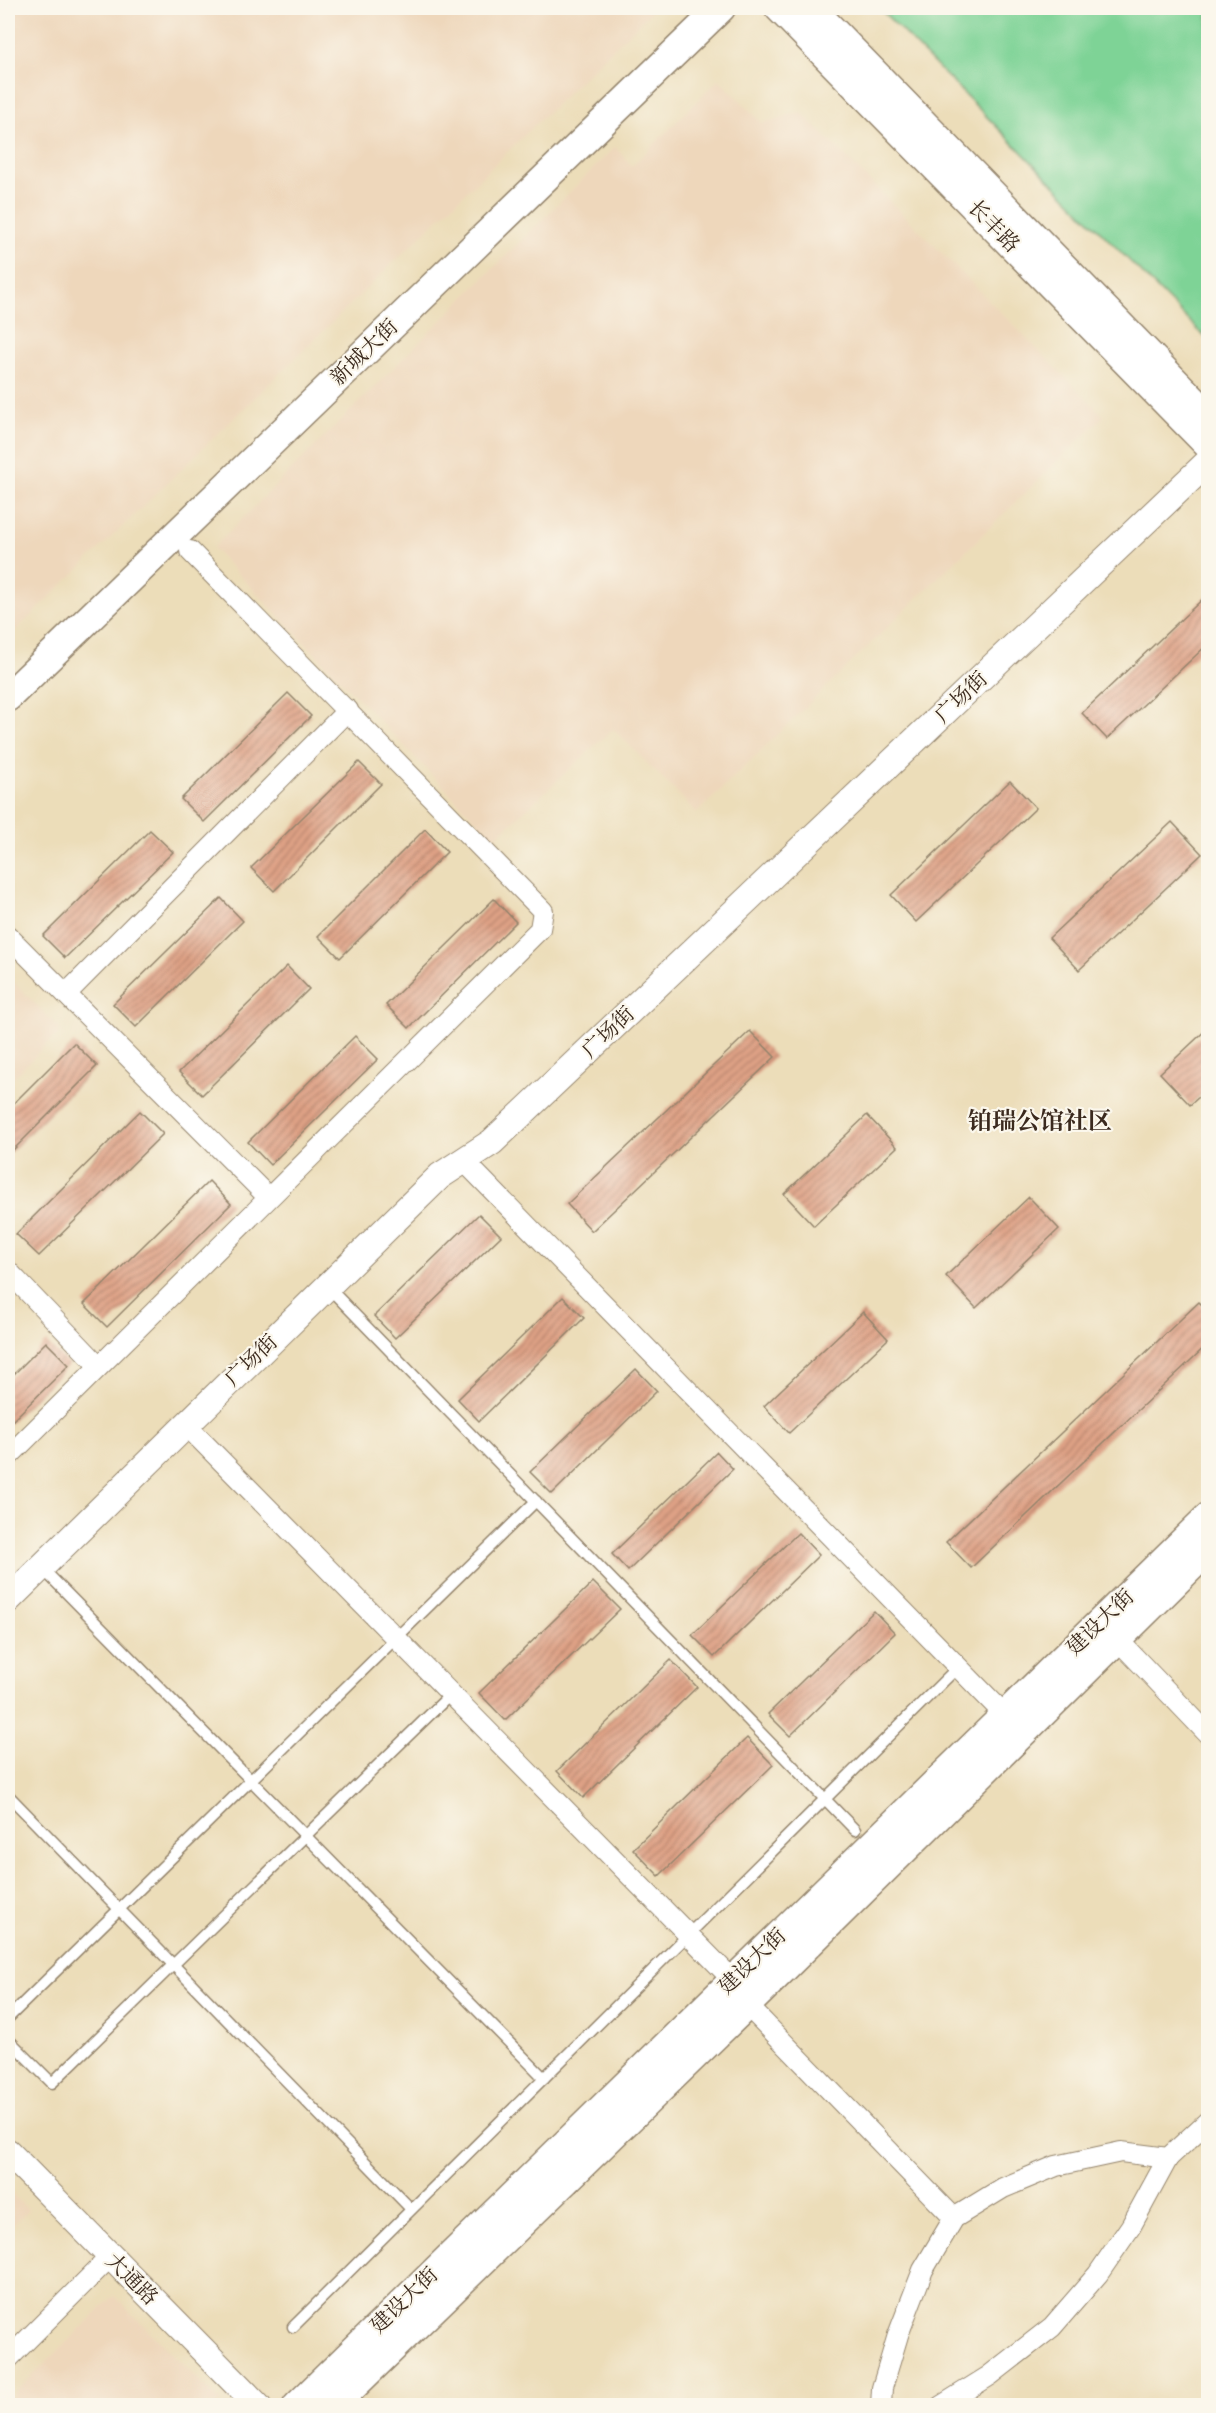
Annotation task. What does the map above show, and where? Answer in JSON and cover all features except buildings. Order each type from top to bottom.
[{"type":"main road","name":"新城大街","points":[[10,690],[721,8]]},
{"type":"main road","name":"长丰路","points":[[779,8],[1209,445]]},
{"type":"main road","points":[[811,8],[1209,415]]},
{"type":"main road","name":"建设大街","points":[[297,2406],[1209,1517]]},
{"type":"main road","name":"建设大街","points":[[333,2406],[747,2005],[1209,1550]]},
{"type":"street","name":"广场街","points":[[8,1600],[440,1176],[492,1142],[1209,462]]},
{"type":"street","points":[[8,1457],[540,928],[543,911],[190,551]]},
{"type":"street","points":[[66,994],[348,710]]},
{"type":"street","points":[[8,936],[268,1197]]},
{"type":"street","points":[[463,1161],[1005,1715]]},
{"type":"street","points":[[8,1271],[99,1366]]},
{"type":"street","points":[[186,1425],[733,1980]]},
{"type":"street","points":[[1118,1640],[1209,1734]]},
{"type":"street","points":[[747,2005],[954,2218]]},
{"type":"street","points":[[941,2406],[989,2376],[1052,2327],[1098,2274],[1125,2236],[1168,2158],[1209,2121]]},
{"type":"street","name":"大通路","points":[[8,2152],[258,2406]]},
{"type":"street","points":[[881,2406],[882,2388],[902,2324],[924,2270],[954,2218],[1003,2188],[1056,2166],[1120,2152],[1168,2158]]},
{"type":"street","points":[[8,2359],[110,2257]]},
{"type":"lane","points":[[327,1286],[855,1830]]},
{"type":"lane","points":[[8,2018],[536,1501]]},
{"type":"lane","points":[[41,1567],[544,2078]]},
{"type":"lane","points":[[293,2327],[958,1667]]},
{"type":"lane","points":[[8,2039],[52,2083],[451,1694]]},
{"type":"lane","points":[[8,1795],[411,2209]]},
{"type":"shaded area","points":[[8,8],[655,8],[8,638]]},
{"type":"shaded area","points":[[719,79],[762,123],[801,112],[1104,416],[697,813],[613,729],[494,839],[213,548],[615,147],[632,166]]},
{"type":"shaded area","points":[[8,976],[61,1030],[8,1083]]},
{"type":"shaded area","points":[[8,2190],[28,2210],[8,2231]]},
{"type":"shaded area","points":[[114,2296],[221,2402],[221,2405],[8,2405],[8,2400]]},
{"type":"green space","points":[[879,8],[1208,8],[1208,340]]},
{"type":"district","name":"铂瑞公馆社区","points":[[1040,1121]]}]
